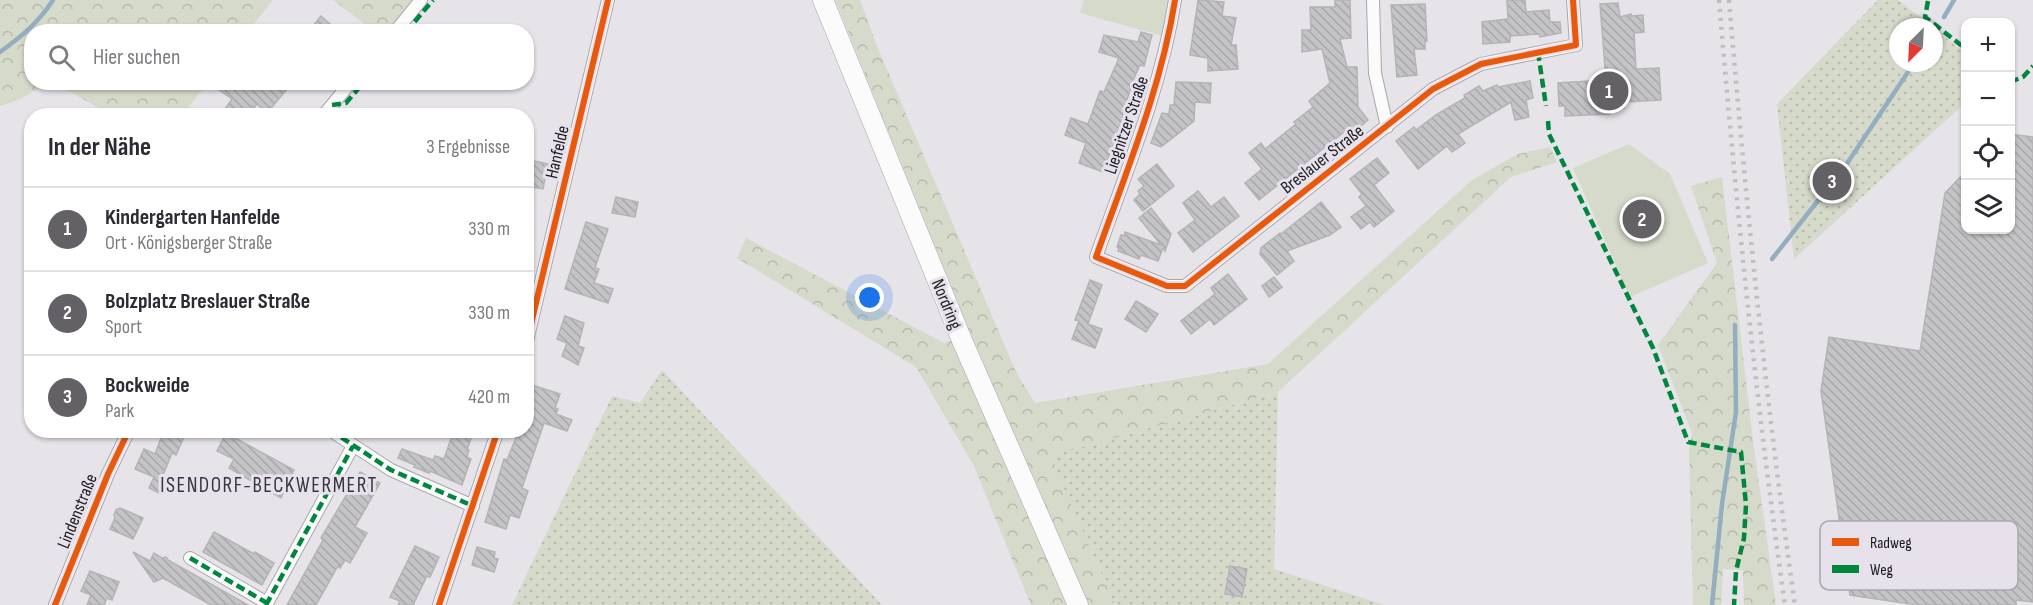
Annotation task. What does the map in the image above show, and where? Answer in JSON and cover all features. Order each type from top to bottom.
[{"type":"main road","name":"Nordring","points":[[823,0],[961,338],[1078,605]]},
{"type":"street","points":[[402,24],[421,0]]},
{"type":"street","name":"Hanfelde","points":[[534,311],[608,0]]},
{"type":"street","name":"Liegnitzer Straße","points":[[1096,257],[1156,88],[1176,0]]},
{"type":"street","points":[[1373,0],[1376,73],[1387,127]]},
{"type":"street","name":"Breslauer Straße","points":[[1096,257],[1167,286],[1185,285],[1433,89],[1481,64],[1576,45],[1573,0]]},
{"type":"street","points":[[330,108],[344,90]]},
{"type":"street","name":"Lindenstraße","points":[[55,605],[108,474],[125,438]]},
{"type":"street","points":[[342,438],[391,470],[473,506]]},
{"type":"street","points":[[439,605],[495,438]]},
{"type":"street","points":[[190,558],[267,604],[353,446]]},
{"type":"green space","points":[[0,0],[273,0],[254,24],[24,24],[24,90],[37,90],[0,106]]},
{"type":"green space","points":[[333,0],[421,0],[402,24],[365,24]]},
{"type":"green space","points":[[835,0],[860,0],[877,46],[1016,372],[1035,403],[1268,364],[1472,180],[1518,154],[1550,147],[1557,162],[1511,177],[1278,392],[1050,456],[1115,605],[1031,605],[973,464],[916,367],[737,258],[746,238],[944,343],[970,333]]},
{"type":"green space","points":[[1084,0],[1170,0],[1163,36],[1080,13]]},
{"type":"green space","points":[[1878,0],[1898,0],[1921,18],[1889,18],[1889,72],[1943,72],[1943,35],[1961,50],[1961,107],[1794,259],[1777,104]]},
{"type":"green space","points":[[67,90],[202,90],[188,108],[99,108]]},
{"type":"green space","points":[[1629,144],[1670,174],[1708,263],[1630,297],[1573,168]]},
{"type":"green space","points":[[1722,177],[1753,441],[1776,605],[1744,605],[1743,570],[1723,569],[1721,605],[1693,605],[1689,450],[1692,433],[1658,345],[1717,263],[1691,186]]},
{"type":"green space","points":[[662,370],[882,605],[512,605],[612,396],[640,403]]},
{"type":"green space","points":[[1278,392],[1274,569],[1384,605],[1115,605],[1049,456]]},
{"type":"building","points":[[1198,0],[1224,2],[1222,16],[1236,18],[1231,45],[1236,45],[1238,69],[1208,71],[1208,58],[1190,55]]},
{"type":"building","points":[[1335,0],[1350,0],[1351,38],[1340,39],[1347,67],[1357,67],[1358,107],[1368,120],[1353,133],[1349,128],[1259,200],[1245,183],[1262,169],[1249,153],[1261,143],[1265,149],[1296,124],[1294,122],[1313,107],[1309,101],[1330,83],[1322,49],[1302,52],[1302,30],[1311,30],[1310,7],[1335,7]]},
{"type":"building","points":[[1507,0],[1525,0],[1526,12],[1549,10],[1550,22],[1560,22],[1561,33],[1540,37],[1539,34],[1510,36],[1510,42],[1483,44],[1482,22],[1508,19]]},
{"type":"building","points":[[1618,3],[1620,17],[1631,14],[1631,16],[1643,15],[1644,32],[1634,33],[1636,69],[1659,68],[1661,100],[1624,102],[1624,108],[1609,109],[1610,114],[1565,116],[1565,106],[1559,106],[1558,83],[1606,80],[1600,4]]},
{"type":"building","points":[[1425,4],[1427,41],[1425,41],[1425,49],[1414,49],[1417,75],[1397,77],[1391,5]]},
{"type":"building","points":[[321,16],[330,24],[314,24]]},
{"type":"building","points":[[1141,32],[1152,35],[1144,66],[1140,65],[1134,78],[1125,106],[1127,107],[1103,172],[1079,163],[1086,143],[1065,135],[1071,118],[1088,124],[1100,91],[1104,92],[1119,58],[1099,52],[1104,35],[1138,42]]},
{"type":"building","points":[[1530,81],[1533,98],[1526,100],[1529,117],[1515,120],[1511,102],[1458,134],[1465,143],[1452,152],[1447,146],[1418,169],[1396,141],[1414,127],[1416,130],[1465,98],[1464,95],[1479,86],[1483,91],[1497,85],[1498,87]]},
{"type":"building","points":[[1176,82],[1211,83],[1210,103],[1195,102],[1194,121],[1161,147],[1151,143],[1162,113],[1169,114],[1170,105],[1174,105]]},
{"type":"building","points":[[219,90],[286,90],[271,108],[261,108],[257,104],[254,108],[252,106],[251,108],[226,108],[232,99]]},
{"type":"building","points":[[2015,135],[2033,137],[2033,602],[2016,600],[2016,605],[1917,605],[1850,595],[1849,590],[2018,590],[2018,521],[1839,521],[1821,391],[1829,337],[1920,351],[1945,193],[1961,176],[1961,234],[2015,234]]},
{"type":"building","points":[[1377,158],[1389,173],[1374,185],[1394,211],[1374,227],[1370,222],[1361,229],[1351,217],[1366,206],[1359,197],[1362,194],[1350,179]]},
{"type":"building","points":[[534,161],[548,164],[543,189],[534,187]]},
{"type":"building","points":[[1157,164],[1174,186],[1143,211],[1134,200],[1140,194],[1138,191],[1144,186],[1138,179]]},
{"type":"building","points":[[1198,191],[1211,207],[1224,197],[1239,216],[1193,252],[1178,233],[1195,220],[1183,203]]},
{"type":"building","points":[[616,197],[638,202],[635,217],[612,213]]},
{"type":"building","points":[[1321,202],[1341,227],[1330,235],[1287,251],[1294,261],[1277,275],[1260,254],[1261,248]]},
{"type":"building","points":[[1151,208],[1171,234],[1165,251],[1163,248],[1158,261],[1141,255],[1139,259],[1118,251],[1121,235],[1124,236],[1125,232],[1161,245],[1139,218]]},
{"type":"building","points":[[586,222],[608,229],[595,268],[599,269],[594,283],[613,289],[608,303],[565,289]]},
{"type":"building","points":[[1228,274],[1247,299],[1214,325],[1210,319],[1191,334],[1181,321],[1215,294],[1211,288]]},
{"type":"building","points":[[1274,277],[1282,287],[1269,297],[1262,286]]},
{"type":"building","points":[[1090,280],[1102,285],[1088,324],[1102,329],[1095,348],[1072,339],[1079,321],[1075,320]]},
{"type":"building","points":[[1136,301],[1158,314],[1146,332],[1125,319]]},
{"type":"building","points":[[565,316],[584,323],[578,346],[584,348],[578,365],[562,356],[567,343],[557,339]]},
{"type":"building","points":[[534,386],[560,394],[555,408],[558,409],[556,414],[572,420],[567,431],[544,423],[522,488],[528,491],[519,518],[510,515],[506,529],[485,522],[504,459],[507,460],[516,438],[534,438]]},
{"type":"building","points":[[161,438],[183,438],[176,455],[172,453],[161,480],[167,482],[161,494],[149,488],[154,477],[135,469],[144,449],[155,454]]},
{"type":"building","points":[[224,438],[235,438],[294,470],[281,498],[229,468],[234,459],[217,451]]},
{"type":"building","points":[[451,438],[471,438],[467,450],[469,450],[467,457],[471,459],[462,485],[430,471],[429,473],[414,467],[415,465],[398,458],[402,449],[433,460],[435,456],[444,459]]},
{"type":"building","points":[[360,472],[380,483],[355,527],[367,533],[350,563],[345,560],[340,568],[338,566],[316,605],[287,605],[323,540],[321,538]]},
{"type":"building","points":[[120,508],[143,518],[133,539],[110,529],[116,510]]},
{"type":"building","points":[[214,532],[274,563],[262,585],[203,552]]},
{"type":"building","points":[[415,546],[439,557],[413,605],[398,605],[400,601],[390,597]]},
{"type":"building","points":[[477,547],[495,552],[494,558],[498,559],[494,572],[472,565]]},
{"type":"building","points":[[133,552],[150,561],[154,553],[162,558],[166,557],[248,605],[211,605],[163,578],[154,582]]},
{"type":"building","points":[[1230,566],[1247,569],[1242,597],[1225,594]]},
{"type":"building","points":[[90,571],[119,582],[112,600],[107,598],[104,605],[87,605],[91,595],[81,591]]},
{"type":"waterway","points":[[34,24],[53,0]]},
{"type":"waterway","points":[[1944,17],[1954,0]]},
{"type":"waterway","points":[[0,52],[24,33]]},
{"type":"waterway","points":[[1772,259],[1846,165],[1908,72]]},
{"type":"waterway","points":[[1712,605],[1722,504],[1736,412],[1735,325]]},
{"type":"railway","points":[[1719,0],[1748,303],[1785,605]]},
{"type":"railway","points":[[1729,0],[1758,303],[1795,605]]},
{"type":"marked path","points":[[413,24],[433,0]]},
{"type":"marked path","points":[[1928,1],[1925,17],[1961,45]]},
{"type":"marked path","points":[[1538,52],[1546,106]]},
{"type":"marked path","points":[[2015,80],[2023,77],[2033,66]]},
{"type":"marked path","points":[[332,105],[346,103],[357,90]]},
{"type":"marked path","points":[[1548,121],[1549,134],[1653,348],[1688,442],[1741,452],[1746,505],[1744,538],[1736,571],[1734,605]]},
{"type":"marked path","points":[[342,438],[391,470],[473,506]]},
{"type":"marked path","points":[[266,605],[353,446]]},
{"type":"marked path","points":[[190,558],[267,603]]},
{"type":"cycle path","points":[[534,311],[608,0]]},
{"type":"cycle path","points":[[1175,0],[1152,98],[1096,257],[1167,286],[1185,286],[1433,89],[1481,64],[1576,45],[1573,0]]},
{"type":"cycle path","points":[[55,605],[108,474],[125,438]]},
{"type":"cycle path","points":[[439,605],[495,438]]},
{"type":"place","name":"Kindergarten Hanfelde","points":[[1609,91]]},
{"type":"place","name":"Bockweide","points":[[1832,181]]},
{"type":"place","name":"Bolzplatz Breslauer Straße","points":[[1642,219]]},
{"type":"district","name":"ISENDORF-BECKWERMERT","points":[[269,485]]}]
